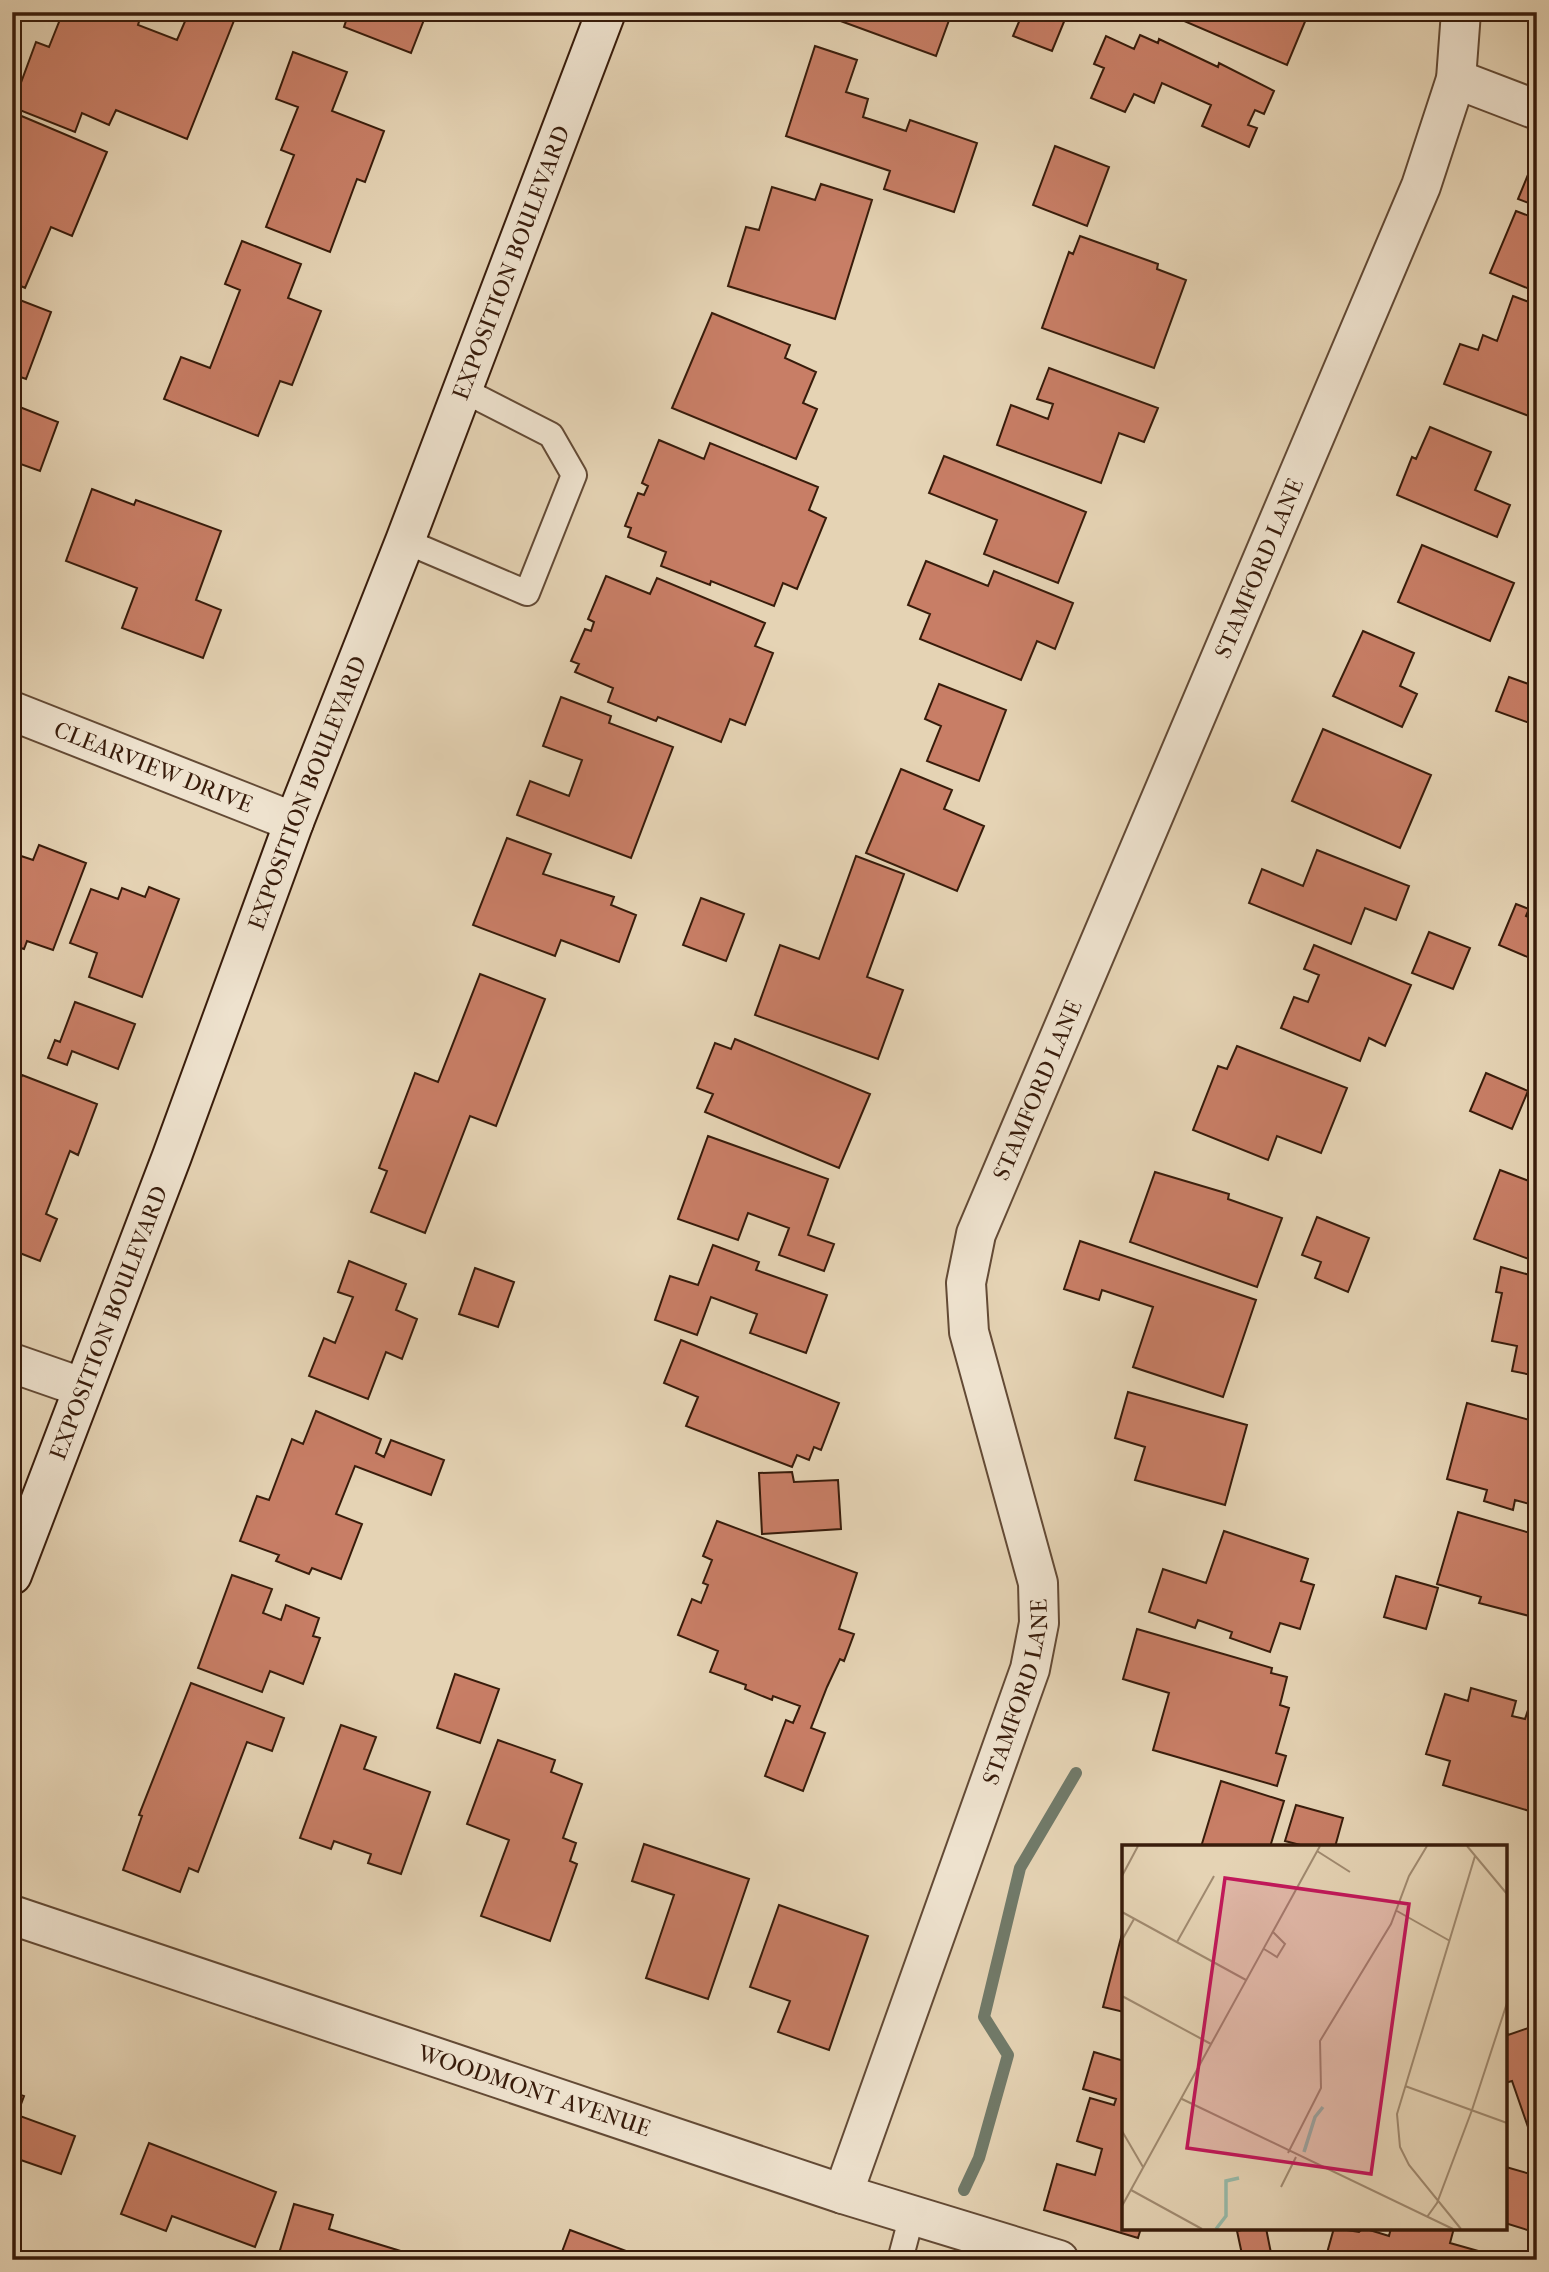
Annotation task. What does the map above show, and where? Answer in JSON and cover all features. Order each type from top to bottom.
[{"type":"street","name":"EXPOSITION BOULEVARD","points":[[12,1575],[81,1387],[172,1156],[294,822],[405,541],[606,12]]},
{"type":"street","name":"STAMFORD LANE","points":[[844,2194],[1030,1669],[1039,1623],[1038,1583],[970,1332],[966,1283],[975,1234],[1421,186],[1456,79],[1461,12]]},
{"type":"street","points":[[1456,79],[1537,110]]},
{"type":"street","name":"CLEARVIEW DRIVE","points":[[12,711],[294,822]]},
{"type":"street","points":[[12,1363],[81,1387]]},
{"type":"street","name":"WOODMONT AVENUE","points":[[12,1915],[844,2194],[1059,2260]]},
{"type":"lane","points":[[405,541],[527,593],[574,475],[551,435],[463,390]]},
{"type":"lane","points":[[900,2260],[912,2215]]},
{"type":"building","points":[[63,12],[142,12],[138,25],[177,40],[189,12],[237,13],[187,139],[116,110],[109,125],[82,113],[75,132],[12,107],[36,42],[49,47]]},
{"type":"building","points":[[349,12],[427,12],[411,53],[344,27]]},
{"type":"building","points":[[816,12],[952,12],[936,56]]},
{"type":"building","points":[[1023,12],[1068,12],[1052,51],[1013,36]]},
{"type":"building","points":[[1179,12],[1309,12],[1287,65],[1177,18]]},
{"type":"building","points":[[1140,35],[1158,43],[1159,39],[1218,67],[1219,63],[1274,91],[1264,114],[1255,110],[1248,125],[1257,128],[1249,147],[1202,126],[1211,105],[1162,83],[1154,103],[1134,94],[1125,112],[1091,98],[1104,68],[1094,64],[1106,36],[1134,49]]},
{"type":"building","points":[[815,46],[857,60],[846,92],[868,99],[863,117],[906,131],[910,120],[977,143],[954,212],[884,189],[890,171],[786,136]]},
{"type":"building","points":[[293,52],[347,72],[332,111],[384,131],[365,182],[357,179],[330,252],[266,227],[294,155],[281,150],[298,107],[276,99]]},
{"type":"building","points":[[12,112],[107,152],[72,236],[51,227],[25,288],[12,282]]},
{"type":"building","points":[[1055,146],[1109,167],[1087,226],[1033,205]]},
{"type":"building","points":[[1537,153],[1537,206],[1518,199]]},
{"type":"building","points":[[821,184],[872,200],[835,319],[728,286],[746,227],[759,230],[772,187],[815,200]]},
{"type":"building","points":[[1516,211],[1537,219],[1537,292],[1490,273]]},
{"type":"building","points":[[1080,236],[1158,264],[1157,269],[1186,280],[1154,368],[1042,328],[1069,252],[1073,254]]},
{"type":"building","points":[[242,241],[301,264],[288,298],[321,311],[292,385],[280,381],[258,436],[164,399],[181,357],[210,368],[240,290],[225,284]]},
{"type":"building","points":[[1513,296],[1537,305],[1537,419],[1444,384],[1460,344],[1478,350],[1483,335],[1497,341]]},
{"type":"building","points":[[12,297],[51,312],[26,379],[12,374]]},
{"type":"building","points":[[712,313],[790,345],[785,358],[816,372],[803,403],[817,409],[796,459],[672,408]]},
{"type":"building","points":[[1049,368],[1158,408],[1144,442],[1119,433],[1101,483],[997,445],[1011,405],[1048,419],[1053,404],[1037,399]]},
{"type":"building","points":[[12,404],[58,422],[40,471],[12,461],[17,447],[12,445]]},
{"type":"building","points":[[1430,427],[1491,452],[1475,490],[1510,505],[1497,537],[1397,495],[1412,457],[1416,459]]},
{"type":"building","points":[[659,440],[704,459],[710,443],[818,487],[809,510],[826,518],[797,589],[783,583],[774,606],[711,581],[710,585],[661,566],[666,552],[628,537],[631,528],[625,526],[638,493],[644,495],[648,486],[642,483]]},
{"type":"building","points":[[944,456],[1086,512],[1058,583],[984,554],[997,520],[929,493]]},
{"type":"building","points":[[92,489],[134,505],[136,500],[221,531],[196,600],[221,610],[203,658],[122,628],[137,588],[66,561]]},
{"type":"building","points":[[1422,545],[1514,583],[1490,641],[1398,602]]},
{"type":"building","points":[[926,561],[988,586],[994,571],[1073,603],[1055,649],[1037,641],[1021,680],[920,639],[930,614],[908,605]]},
{"type":"building","points":[[606,576],[650,594],[657,578],[765,623],[755,646],[773,653],[745,725],[730,719],[721,742],[658,717],[656,721],[608,702],[613,688],[575,672],[579,664],[571,661],[585,629],[591,631],[594,622],[588,619]]},
{"type":"building","points":[[1363,631],[1414,653],[1400,686],[1417,694],[1402,727],[1333,696]]},
{"type":"building","points":[[1509,677],[1537,687],[1535,725],[1496,711]]},
{"type":"building","points":[[939,684],[1006,710],[979,781],[927,761],[941,726],[925,719]]},
{"type":"building","points":[[561,697],[611,716],[609,723],[673,747],[631,858],[517,815],[530,781],[569,796],[582,760],[543,746]]},
{"type":"building","points":[[1323,729],[1431,775],[1400,848],[1292,801]]},
{"type":"building","points":[[901,769],[952,790],[944,809],[984,826],[957,891],[866,853]]},
{"type":"building","points":[[507,838],[551,854],[543,874],[614,897],[611,905],[636,915],[619,962],[561,940],[555,956],[473,925]]},
{"type":"building","points":[[39,845],[86,863],[53,950],[27,941],[24,949],[14,946],[12,950],[12,853],[33,860]]},
{"type":"building","points":[[1317,850],[1409,886],[1396,920],[1365,908],[1351,944],[1249,903],[1262,869],[1303,886]]},
{"type":"building","points":[[856,856],[904,874],[867,977],[903,990],[878,1059],[755,1015],[780,945],[819,959]]},
{"type":"building","points":[[149,887],[179,899],[142,997],[89,977],[97,953],[70,943],[91,889],[118,899],[122,888],[145,897]]},
{"type":"building","points":[[701,898],[744,914],[726,961],[683,945]]},
{"type":"building","points":[[1516,904],[1529,909],[1526,916],[1537,921],[1537,961],[1499,945]]},
{"type":"building","points":[[1429,932],[1470,948],[1453,989],[1412,973]]},
{"type":"building","points":[[1314,945],[1411,985],[1385,1046],[1369,1038],[1360,1061],[1281,1028],[1294,997],[1308,1002],[1319,975],[1304,969]]},
{"type":"building","points":[[480,974],[545,999],[496,1126],[470,1116],[425,1233],[371,1212],[387,1171],[379,1168],[415,1073],[438,1082]]},
{"type":"building","points":[[75,1002],[135,1024],[118,1069],[72,1051],[67,1065],[48,1058],[55,1040],[60,1042]]},
{"type":"building","points":[[735,1039],[870,1094],[839,1168],[705,1112],[713,1094],[697,1088],[715,1043],[731,1049]]},
{"type":"building","points":[[1237,1046],[1347,1088],[1321,1153],[1277,1136],[1268,1160],[1193,1130],[1218,1066],[1227,1069]]},
{"type":"building","points":[[1486,1073],[1528,1091],[1512,1129],[1470,1111]]},
{"type":"building","points":[[22,1075],[97,1104],[78,1155],[70,1151],[46,1214],[57,1219],[40,1261],[12,1250],[12,1099]]},
{"type":"building","points":[[708,1136],[828,1179],[808,1235],[834,1244],[824,1271],[779,1255],[789,1228],[748,1213],[738,1240],[678,1219]]},
{"type":"building","points":[[1500,1170],[1537,1184],[1537,1262],[1474,1239]]},
{"type":"building","points":[[1155,1172],[1229,1194],[1228,1199],[1282,1218],[1257,1287],[1130,1242]]},
{"type":"building","points":[[1317,1217],[1369,1238],[1348,1292],[1315,1278],[1321,1262],[1302,1255]]},
{"type":"building","points":[[1080,1241],[1256,1300],[1223,1397],[1133,1367],[1153,1307],[1102,1290],[1099,1300],[1064,1289]]},
{"type":"building","points":[[713,1245],[759,1262],[756,1270],[827,1295],[806,1353],[750,1333],[757,1314],[711,1297],[697,1335],[655,1320],[670,1276],[698,1285]]},
{"type":"building","points":[[349,1261],[406,1284],[396,1310],[417,1319],[402,1359],[386,1352],[368,1399],[309,1376],[324,1338],[335,1343],[353,1297],[338,1292]]},
{"type":"building","points":[[1501,1267],[1537,1277],[1537,1376],[1512,1371],[1517,1346],[1492,1341],[1502,1293],[1496,1292]]},
{"type":"building","points":[[475,1268],[514,1282],[498,1327],[459,1314]]},
{"type":"building","points":[[681,1340],[839,1403],[821,1450],[814,1447],[809,1460],[797,1455],[792,1467],[686,1426],[698,1397],[664,1383]]},
{"type":"building","points":[[1128,1392],[1247,1425],[1225,1505],[1135,1480],[1145,1447],[1115,1438]]},
{"type":"building","points":[[1467,1403],[1537,1422],[1537,1506],[1515,1500],[1513,1510],[1484,1501],[1487,1490],[1447,1479]]},
{"type":"building","points":[[316,1411],[381,1439],[376,1453],[384,1457],[391,1440],[444,1460],[431,1495],[355,1466],[336,1514],[362,1524],[341,1579],[312,1568],[309,1574],[276,1561],[279,1555],[240,1541],[257,1496],[269,1500],[292,1439],[303,1444]]},
{"type":"building","points":[[792,1472],[794,1482],[838,1480],[841,1529],[762,1534],[759,1473]]},
{"type":"building","points":[[1458,1512],[1537,1535],[1537,1618],[1479,1603],[1481,1597],[1437,1584]]},
{"type":"building","points":[[717,1521],[857,1573],[839,1629],[854,1634],[844,1661],[840,1659],[827,1687],[811,1728],[825,1733],[803,1791],[765,1776],[786,1720],[793,1723],[800,1706],[773,1696],[772,1700],[745,1689],[746,1685],[710,1672],[718,1651],[678,1635],[692,1599],[701,1603],[708,1585],[703,1583],[712,1560],[703,1556]]},
{"type":"building","points":[[1224,1531],[1308,1559],[1301,1581],[1314,1585],[1300,1629],[1280,1623],[1270,1652],[1230,1638],[1232,1632],[1198,1620],[1195,1628],[1149,1612],[1163,1569],[1206,1583]]},
{"type":"building","points":[[232,1575],[272,1589],[263,1613],[281,1620],[286,1605],[319,1618],[313,1636],[320,1638],[303,1684],[270,1671],[262,1692],[198,1668]]},
{"type":"building","points":[[1396,1576],[1438,1588],[1426,1629],[1384,1617]]},
{"type":"building","points":[[1137,1629],[1272,1668],[1271,1673],[1287,1677],[1280,1705],[1289,1708],[1276,1753],[1286,1756],[1277,1786],[1153,1750],[1169,1693],[1123,1679]]},
{"type":"building","points":[[455,1674],[499,1689],[480,1743],[437,1728]]},
{"type":"building","points":[[191,1683],[284,1718],[272,1751],[247,1742],[198,1872],[189,1868],[180,1892],[123,1870],[142,1816],[139,1815]]},
{"type":"building","points":[[1471,1688],[1516,1701],[1512,1716],[1525,1719],[1529,1707],[1537,1710],[1536,1813],[1443,1785],[1450,1761],[1426,1754],[1445,1694],[1468,1701]]},
{"type":"building","points":[[341,1725],[376,1737],[364,1769],[430,1792],[401,1874],[368,1863],[371,1854],[334,1841],[331,1849],[300,1838]]},
{"type":"building","points":[[498,1740],[555,1760],[551,1772],[582,1784],[563,1838],[576,1843],[570,1861],[577,1864],[550,1941],[481,1916],[509,1840],[467,1824]]},
{"type":"building","points":[[1221,1781],[1284,1801],[1271,1845],[1202,1845]]},
{"type":"building","points":[[1296,1805],[1343,1818],[1336,1845],[1300,1845],[1285,1841]]},
{"type":"building","points":[[644,1844],[749,1879],[708,1999],[646,1978],[674,1895],[632,1881]]},
{"type":"building","points":[[779,1905],[868,1936],[829,2050],[778,2032],[790,2001],[750,1987]]},
{"type":"building","points":[[1122,1934],[1122,2012],[1103,2007]]},
{"type":"building","points":[[1537,2025],[1537,2124],[1528,2127],[1512,2081],[1507,2082],[1507,2033],[1508,2035]]},
{"type":"building","points":[[1094,2052],[1122,2060],[1122,2230],[1140,2230],[1138,2238],[1044,2210],[1057,2164],[1095,2175],[1102,2149],[1077,2141],[1090,2098],[1114,2105],[1116,2099],[1083,2089]]},
{"type":"building","points":[[12,2092],[24,2096],[17,2115],[75,2136],[61,2174],[12,2157]]},
{"type":"building","points":[[149,2143],[276,2192],[255,2247],[172,2216],[166,2231],[121,2214]]},
{"type":"building","points":[[1507,2167],[1537,2176],[1537,2233],[1507,2224]]},
{"type":"building","points":[[294,2204],[333,2215],[329,2229],[430,2260],[277,2260]]},
{"type":"building","points":[[570,2230],[629,2252],[626,2260],[559,2260]]},
{"type":"building","points":[[1266,2230],[1271,2253],[1243,2259],[1237,2231]]},
{"type":"building","points":[[1333,2230],[1370,2230],[1389,2236],[1390,2230],[1453,2230],[1450,2243],[1496,2256],[1495,2260],[1325,2260]]},
{"type":"waterway","points":[[964,2190],[979,2158],[1008,2055],[984,2017],[1020,1868],[1076,1773]]}]
